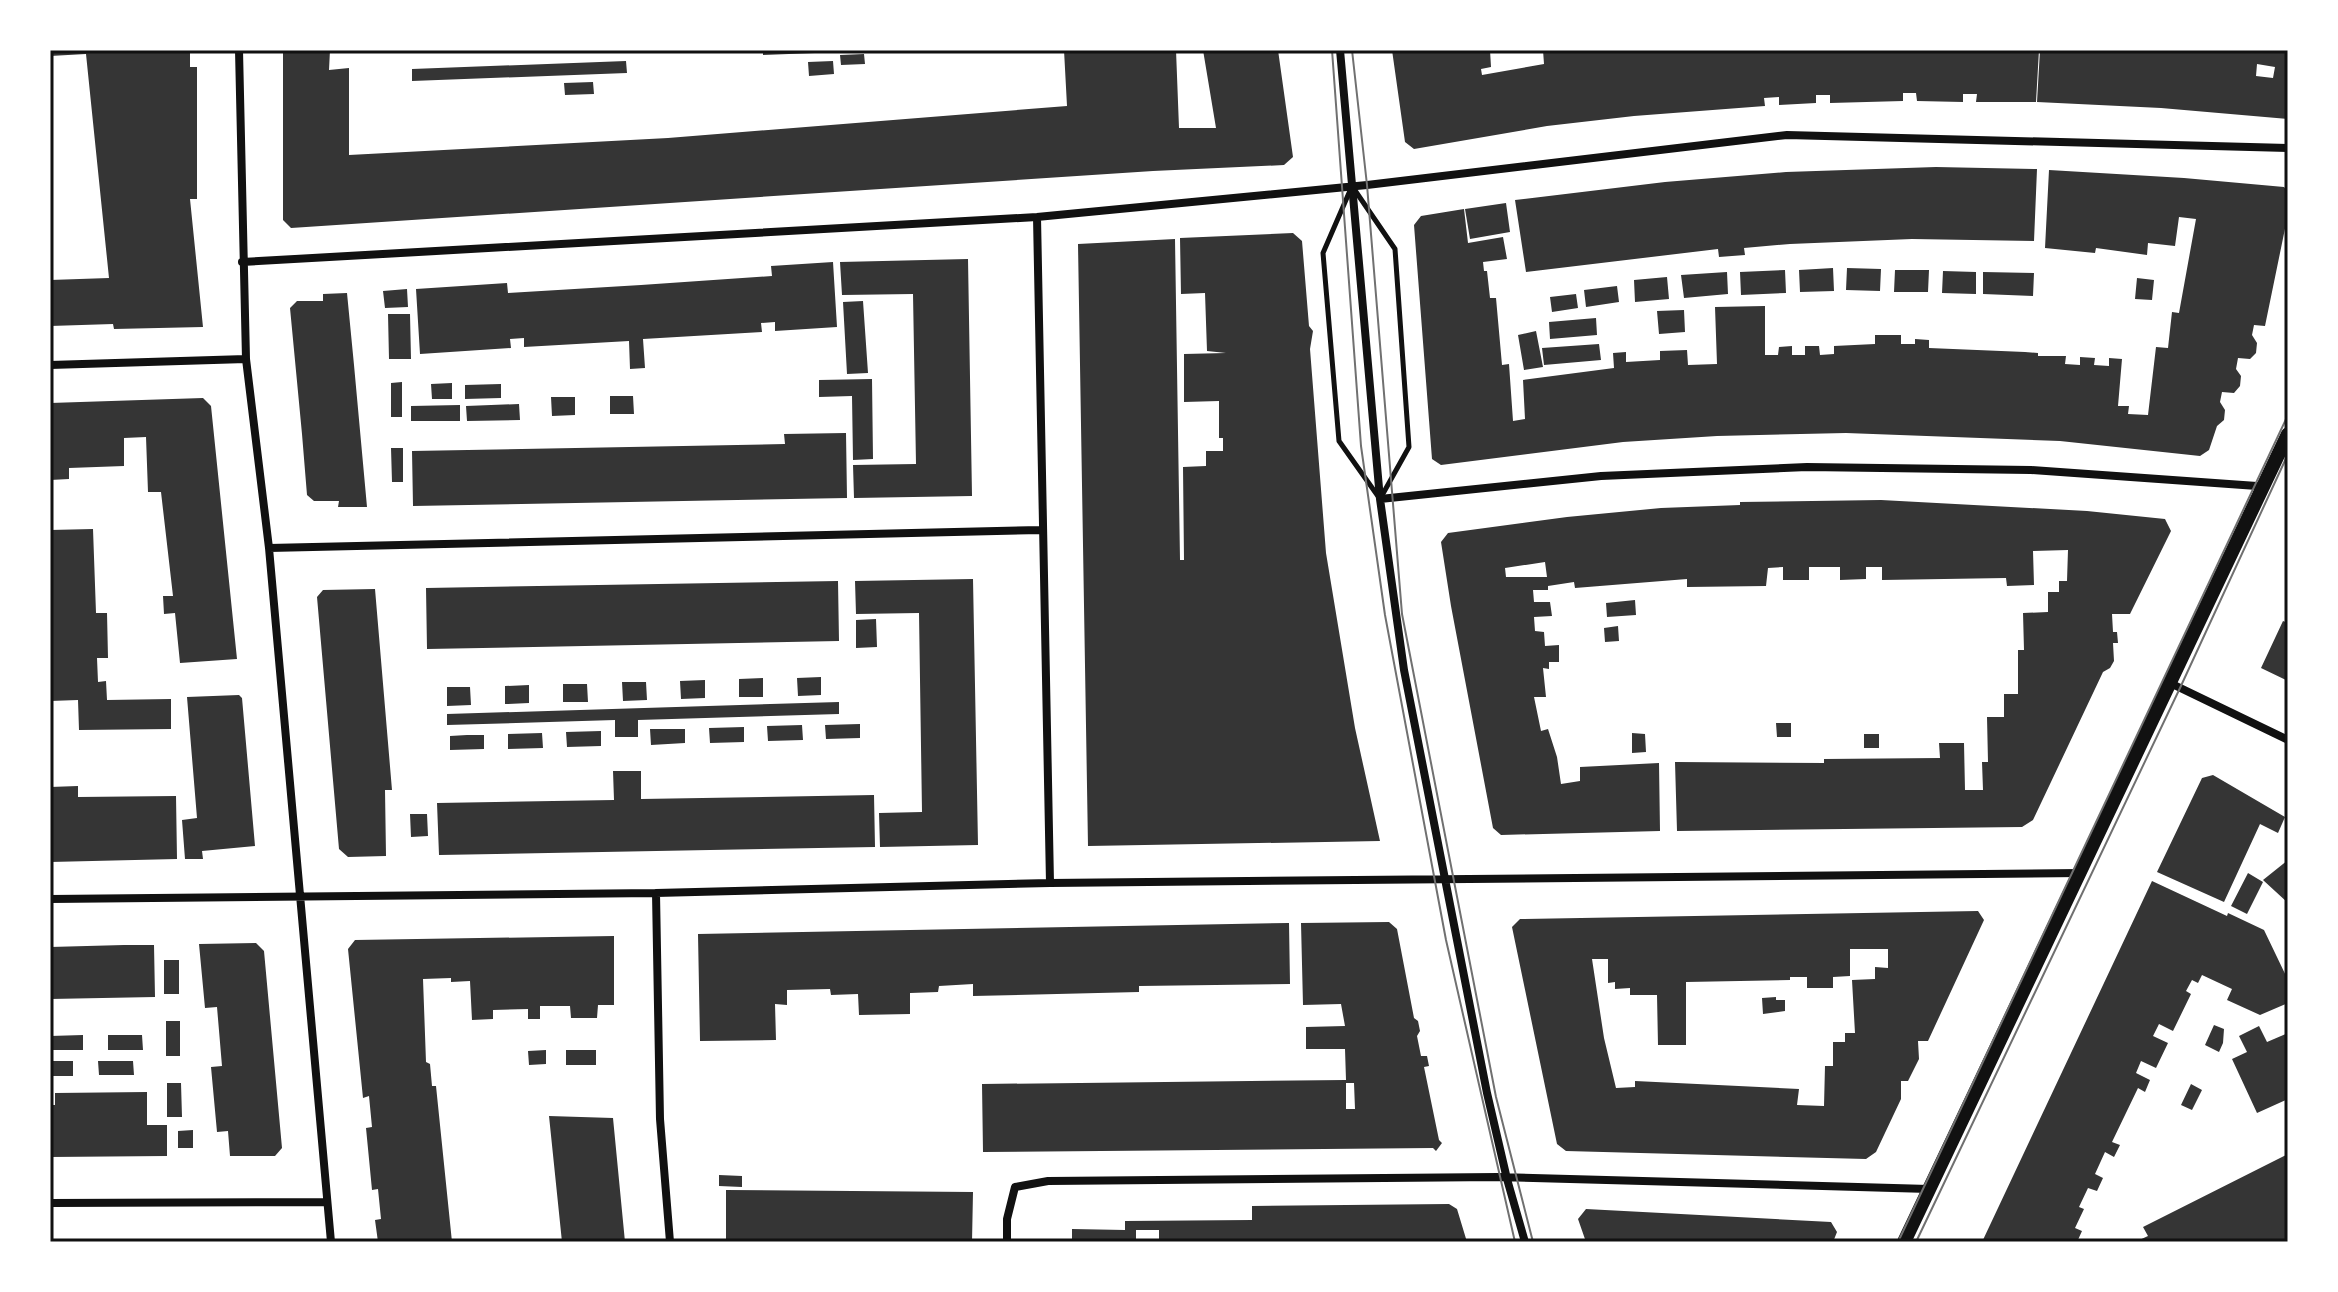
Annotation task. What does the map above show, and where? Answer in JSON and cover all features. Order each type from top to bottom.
[{"type":"street","points":[[239,50],[246,359],[269,548],[331,1242]]},
{"type":"street","points":[[1340,50],[1380,499],[1404,670],[1443,880],[1507,1179],[1525,1242]]},
{"type":"street","points":[[242,262],[1037,217],[1352,186],[1787,135],[2288,148]]},
{"type":"street","points":[[1037,217],[1050,883]]},
{"type":"street","points":[[50,365],[246,359]]},
{"type":"street","points":[[1904,1242],[2288,434]]},
{"type":"street","points":[[1380,499],[1601,476],[1807,467],[2031,470],[2263,488]]},
{"type":"street","points":[[269,548],[1041,530]]},
{"type":"street","points":[[2170,683],[2288,740]]},
{"type":"street","points":[[50,899],[656,893],[1050,883],[2082,873]]},
{"type":"street","points":[[656,893],[660,1119],[670,1242]]},
{"type":"street","points":[[1007,1242],[1007,1219],[1015,1187],[1048,1181],[1507,1179],[1929,1189]]},
{"type":"street","points":[[50,1203],[326,1202]]},
{"type":"path","points":[[1352,186],[1395,249],[1409,447],[1380,499],[1339,441],[1323,253],[1352,186]]},
{"type":"building","points":[[50,50],[190,50],[190,67],[197,67],[197,199],[190,199],[203,327],[114,329],[113,324],[50,326],[50,280],[109,278],[86,54],[50,56]]},
{"type":"building","points":[[283,50],[330,50],[329,70],[349,68],[349,155],[668,138],[1067,106],[1064,50],[1176,50],[1179,128],[1216,128],[1203,50],[1278,50],[1293,157],[1284,165],[291,228],[283,220]]},
{"type":"building","points":[[763,50],[815,50],[815,53],[763,55]]},
{"type":"building","points":[[1392,50],[1490,50],[1491,67],[1481,69],[1482,75],[1544,64],[1543,50],[2039,50],[2036,102],[1976,102],[1977,94],[1963,94],[1963,102],[1917,101],[1916,93],[1903,93],[1903,101],[1830,103],[1830,95],[1816,95],[1816,103],[1779,105],[1779,97],[1764,98],[1765,106],[1547,126],[1414,149],[1405,142]]},
{"type":"building","points":[[2040,50],[2224,50],[2246,53],[2246,50],[2288,50],[2288,119],[2037,102]],"holes":[[[2257,64],[2275,67],[2273,78],[2256,76]]]},
{"type":"building","points":[[864,54],[865,64],[841,65],[840,55]]},
{"type":"building","points":[[626,61],[627,73],[412,81],[412,69]]},
{"type":"building","points":[[833,61],[834,74],[809,76],[808,62]]},
{"type":"building","points":[[593,82],[594,94],[565,95],[564,83]]},
{"type":"building","points":[[1936,167],[2037,169],[2034,241],[1912,239],[1790,244],[1744,248],[1745,255],[1719,257],[1718,249],[1526,272],[1515,200],[1665,182],[1786,172]]},
{"type":"building","points":[[2049,170],[2284,187],[2288,192],[2288,214],[2265,326],[2254,325],[2252,335],[2257,343],[2256,353],[2250,359],[2238,358],[2236,369],[2241,376],[2240,386],[2234,393],[2222,392],[2220,402],[2225,410],[2224,420],[2217,426],[2209,450],[2200,456],[2060,441],[1846,433],[1623,442],[1441,465],[1432,459],[1414,225],[1421,216],[1464,209],[1468,243],[1503,237],[1507,259],[1483,262],[1490,298],[1496,298],[1502,365],[1509,364],[1513,421],[1525,419],[1523,380],[1614,368],[1613,353],[1626,352],[1626,362],[1660,360],[1660,351],[1687,350],[1688,365],[1717,364],[1715,307],[1765,306],[1765,355],[1778,355],[1779,347],[1792,346],[1792,355],[1805,355],[1805,346],[1819,346],[1820,355],[1834,354],[1834,346],[1875,344],[1875,335],[1901,335],[1901,344],[1915,344],[1915,339],[1929,340],[1929,348],[2066,356],[2065,364],[2080,365],[2080,357],[2095,358],[2094,365],[2109,366],[2109,358],[2122,359],[2118,406],[2129,406],[2128,414],[2148,415],[2156,347],[2168,348],[2172,312],[2179,313],[2196,219],[2179,217],[2175,246],[2148,243],[2147,255],[2096,248],[2095,253],[2045,248]]},
{"type":"building","points":[[1506,203],[1510,232],[1470,239],[1465,209]]},
{"type":"building","points":[[1293,233],[1302,241],[1309,326],[1313,331],[1310,349],[1326,553],[1355,728],[1380,841],[1088,846],[1078,244],[1175,239],[1180,560],[1184,560],[1183,467],[1206,466],[1206,451],[1223,451],[1223,438],[1219,438],[1219,401],[1184,402],[1184,354],[1226,353],[1207,351],[1205,293],[1181,294],[1180,238]]},
{"type":"building","points":[[968,259],[972,496],[854,498],[853,465],[916,464],[913,294],[842,295],[840,262]]},
{"type":"building","points":[[833,262],[837,327],[775,331],[775,322],[761,323],[762,332],[643,339],[645,368],[630,369],[629,341],[524,347],[524,338],[510,339],[511,348],[420,354],[416,289],[507,283],[508,293],[641,285],[772,276],[771,266]]},
{"type":"building","points":[[1833,268],[1834,291],[1800,292],[1799,270]]},
{"type":"building","points":[[1847,268],[1881,269],[1880,291],[1846,290]]},
{"type":"building","points":[[1785,270],[1786,293],[1741,295],[1740,272]]},
{"type":"building","points":[[1895,270],[1929,270],[1928,292],[1894,292]]},
{"type":"building","points":[[1943,271],[1976,272],[1976,294],[1942,293]]},
{"type":"building","points":[[1727,272],[1728,294],[1684,298],[1681,275]]},
{"type":"building","points":[[1983,272],[2034,273],[2033,296],[1983,294]]},
{"type":"building","points":[[1667,277],[1669,299],[1635,302],[1634,280]]},
{"type":"building","points":[[2137,278],[2154,280],[2152,300],[2135,299]]},
{"type":"building","points":[[1617,286],[1619,302],[1586,307],[1584,290]]},
{"type":"building","points":[[407,289],[408,307],[385,308],[383,291]]},
{"type":"building","points":[[347,293],[367,507],[338,507],[339,501],[314,501],[307,495],[290,308],[297,301],[323,301],[323,294]]},
{"type":"building","points":[[1576,294],[1578,308],[1552,312],[1550,297]]},
{"type":"building","points":[[863,301],[868,373],[847,374],[843,302]]},
{"type":"building","points":[[1684,310],[1685,332],[1659,334],[1657,311]]},
{"type":"building","points":[[388,314],[410,314],[411,359],[389,359]]},
{"type":"building","points":[[1596,318],[1597,335],[1550,339],[1549,322]]},
{"type":"building","points":[[1536,331],[1543,367],[1524,370],[1518,335]]},
{"type":"building","points":[[1599,344],[1601,360],[1544,365],[1542,348]]},
{"type":"building","points":[[872,379],[873,459],[853,460],[852,396],[819,397],[819,380]]},
{"type":"building","points":[[402,382],[402,417],[391,417],[391,383]]},
{"type":"building","points":[[452,383],[452,399],[432,399],[431,384]]},
{"type":"building","points":[[501,384],[501,398],[465,399],[465,385]]},
{"type":"building","points":[[610,396],[633,396],[634,414],[610,414]]},
{"type":"building","points":[[551,397],[575,397],[575,415],[552,416]]},
{"type":"building","points":[[203,398],[211,406],[237,659],[180,663],[175,613],[164,614],[163,596],[173,596],[161,492],[148,492],[146,437],[124,438],[124,466],[69,468],[69,479],[50,480],[50,403]]},
{"type":"building","points":[[519,404],[520,420],[467,421],[466,406]]},
{"type":"building","points":[[460,405],[460,421],[411,421],[411,406]]},
{"type":"building","points":[[846,433],[847,498],[413,506],[412,451],[785,444],[784,434]]},
{"type":"building","points":[[391,448],[403,448],[403,482],[392,482]]},
{"type":"building","points":[[1881,500],[2087,511],[2165,519],[2171,531],[2130,614],[2112,614],[2113,632],[2117,632],[2118,643],[2113,643],[2114,661],[2103,672],[2033,820],[2022,827],[1677,831],[1675,762],[1824,763],[1824,759],[1940,758],[1939,743],[1964,743],[1965,790],[1983,790],[1982,762],[1988,762],[1987,717],[2004,717],[2004,694],[2018,694],[2018,650],[2024,650],[2023,613],[2048,612],[2048,592],[2059,592],[2059,581],[2067,581],[2068,550],[2033,551],[2034,585],[2007,586],[2006,578],[1882,580],[1882,567],[1866,567],[1866,579],[1840,580],[1840,567],[1809,567],[1809,580],[1783,580],[1783,567],[1768,568],[1766,586],[1687,587],[1687,579],[1575,588],[1574,582],[1548,586],[1548,590],[1533,590],[1534,602],[1550,602],[1552,616],[1534,617],[1535,631],[1544,632],[1545,646],[1559,645],[1559,662],[1549,662],[1549,669],[1543,668],[1546,697],[1534,697],[1541,731],[1548,729],[1557,757],[1561,784],[1580,781],[1580,767],[1659,763],[1660,831],[1501,835],[1493,828],[1441,542],[1448,533],[1567,517],[1661,508],[1740,505],[1740,502]],"holes":[[[1545,562],[1547,577],[1506,577],[1505,568]]]},
{"type":"building","points":[[93,529],[96,613],[107,613],[108,658],[97,658],[98,682],[106,681],[107,700],[171,699],[171,729],[79,730],[78,700],[50,701],[50,530]]},
{"type":"building","points":[[973,579],[978,845],[880,847],[879,813],[922,812],[919,613],[856,614],[855,581]]},
{"type":"building","points":[[838,581],[839,641],[427,649],[426,588]]},
{"type":"building","points":[[375,589],[392,790],[385,790],[386,856],[348,857],[339,849],[317,597],[323,590]]},
{"type":"building","points":[[1635,600],[1636,615],[1607,617],[1606,603]]},
{"type":"building","points":[[876,619],[877,647],[856,648],[856,620]]},
{"type":"building","points":[[2283,621],[2288,623],[2288,681],[2261,668]]},
{"type":"building","points":[[1618,626],[1619,641],[1605,642],[1604,628]]},
{"type":"building","points":[[821,677],[821,695],[798,696],[797,678]]},
{"type":"building","points":[[763,678],[763,697],[739,697],[739,679]]},
{"type":"building","points":[[705,680],[705,698],[681,699],[680,681]]},
{"type":"building","points":[[622,682],[646,682],[647,700],[623,701]]},
{"type":"building","points":[[563,684],[587,684],[588,702],[563,702]]},
{"type":"building","points":[[529,685],[529,703],[505,704],[505,686]]},
{"type":"building","points":[[447,687],[470,687],[471,705],[447,706]]},
{"type":"building","points":[[239,695],[242,698],[255,846],[202,851],[203,859],[185,859],[182,820],[197,818],[187,697]]},
{"type":"building","points":[[839,702],[839,714],[638,720],[638,737],[615,737],[615,720],[447,725],[447,714]]},
{"type":"building","points":[[1776,723],[1791,723],[1791,737],[1777,737]]},
{"type":"building","points":[[860,724],[860,738],[826,739],[825,725]]},
{"type":"building","points":[[802,725],[803,740],[768,741],[767,726]]},
{"type":"building","points":[[744,727],[744,742],[710,743],[709,728]]},
{"type":"building","points":[[650,729],[685,729],[685,743],[651,745]]},
{"type":"building","points":[[601,731],[601,746],[567,747],[566,732]]},
{"type":"building","points":[[542,733],[543,748],[508,749],[508,734]]},
{"type":"building","points":[[1632,733],[1645,734],[1646,752],[1632,753]]},
{"type":"building","points":[[1864,734],[1879,734],[1879,748],[1864,748]]},
{"type":"building","points":[[484,735],[484,749],[450,750],[450,736]]},
{"type":"building","points":[[613,771],[641,771],[641,799],[874,795],[875,847],[439,855],[437,803],[614,800]]},
{"type":"building","points":[[2213,775],[2285,817],[2278,833],[2260,824],[2224,902],[2157,872],[2202,778]]},
{"type":"building","points":[[78,786],[78,797],[176,796],[177,859],[50,862],[50,787]]},
{"type":"building","points":[[410,814],[427,814],[428,836],[411,837]]},
{"type":"building","points":[[2288,860],[2288,903],[2263,880]]},
{"type":"building","points":[[2248,873],[2263,882],[2247,914],[2231,906]]},
{"type":"building","points":[[2152,881],[2264,930],[2288,980],[2288,1003],[2260,1015],[2227,1000],[2232,989],[2202,975],[2198,983],[2192,980],[2186,991],[2191,994],[2173,1031],[2159,1024],[2153,1036],[2168,1043],[2156,1068],[2141,1061],[2136,1073],[2150,1080],[2145,1092],[2138,1088],[2112,1142],[2120,1145],[2114,1157],[2105,1152],[2095,1174],[2103,1178],[2097,1191],[2088,1188],[2079,1207],[2084,1209],[2075,1228],[2082,1231],[2077,1242],[1982,1242]]},
{"type":"building","points":[[1978,911],[1984,920],[1928,1041],[1918,1041],[1919,1059],[1908,1081],[1901,1081],[1901,1099],[1876,1152],[1866,1159],[1566,1151],[1557,1144],[1512,927],[1520,919]],"holes":[[[1850,949],[1888,949],[1888,968],[1875,967],[1875,979],[1852,980],[1855,1033],[1845,1033],[1845,1042],[1833,1042],[1833,1066],[1825,1066],[1824,1106],[1797,1105],[1799,1089],[1635,1081],[1635,1087],[1616,1088],[1604,1038],[1592,959],[1608,959],[1608,983],[1615,982],[1615,989],[1630,988],[1630,995],[1657,995],[1658,1045],[1686,1045],[1686,982],[1807,977],[1807,988],[1833,988],[1833,977],[1850,976]]]},
{"type":"building","points":[[1389,922],[1397,929],[1414,1018],[1420,1031],[1417,1036],[1421,1056],[1427,1056],[1429,1066],[1424,1067],[1442,1143],[1436,1151],[1433,1148],[983,1152],[982,1084],[1346,1080],[1345,1049],[1306,1049],[1306,1027],[1345,1026],[1341,1004],[1303,1005],[1301,923]],"holes":[[[1346,1083],[1354,1083],[1355,1109],[1346,1109]]]},
{"type":"building","points":[[1289,923],[1290,984],[1139,986],[1139,992],[973,996],[973,984],[939,986],[938,992],[910,993],[910,1014],[859,1015],[858,994],[831,995],[830,989],[787,990],[787,1005],[775,1004],[776,1040],[700,1041],[698,934]]},
{"type":"building","points":[[614,936],[614,1005],[598,1005],[597,1018],[571,1018],[570,1006],[540,1006],[540,1019],[528,1019],[528,1009],[493,1010],[493,1019],[472,1020],[470,981],[423,979],[426,1062],[430,1064],[432,1086],[436,1086],[452,1242],[378,1242],[375,1220],[381,1219],[378,1189],[372,1190],[366,1128],[372,1127],[369,1096],[363,1098],[348,949],[355,940]]},
{"type":"building","points":[[256,943],[264,951],[282,1148],[275,1156],[230,1156],[228,1131],[217,1132],[211,1067],[222,1066],[217,1007],[205,1008],[199,944]]},
{"type":"building","points":[[154,945],[155,997],[50,999],[50,947]]},
{"type":"building","points":[[164,960],[179,960],[179,994],[164,994]]},
{"type":"building","points":[[1776,997],[1776,1000],[1785,1000],[1785,1011],[1763,1014],[1762,998]]},
{"type":"building","points":[[166,1021],[180,1021],[180,1056],[166,1056]]},
{"type":"building","points":[[2214,1025],[2224,1029],[2219,1052],[2205,1045]]},
{"type":"building","points":[[2259,1026],[2267,1042],[2288,1033],[2288,1099],[2257,1113],[2232,1059],[2247,1052],[2239,1036]]},
{"type":"building","points":[[83,1035],[83,1050],[50,1050],[50,1036]]},
{"type":"building","points":[[108,1035],[142,1035],[143,1050],[108,1050]]},
{"type":"building","points":[[546,1050],[546,1064],[529,1065],[528,1051]]},
{"type":"building","points":[[566,1050],[596,1050],[596,1065],[566,1065]]},
{"type":"building","points":[[50,1061],[73,1061],[73,1076],[50,1076]]},
{"type":"building","points":[[98,1061],[133,1061],[134,1075],[99,1075]]},
{"type":"building","points":[[167,1083],[181,1083],[182,1117],[167,1117]]},
{"type":"building","points":[[2191,1084],[2202,1090],[2192,1110],[2181,1105]]},
{"type":"building","points":[[147,1092],[147,1125],[167,1125],[167,1156],[50,1157],[50,1105],[55,1105],[55,1093]]},
{"type":"building","points":[[549,1116],[613,1118],[625,1242],[562,1242]]},
{"type":"building","points":[[193,1130],[193,1148],[178,1148],[178,1131]]},
{"type":"building","points":[[2288,1154],[2288,1242],[2135,1242],[2148,1236],[2143,1227]]},
{"type":"building","points":[[719,1175],[742,1176],[742,1187],[719,1186]]},
{"type":"building","points":[[726,1190],[973,1192],[972,1242],[726,1242]]},
{"type":"building","points":[[1449,1204],[1457,1209],[1467,1242],[1159,1242],[1159,1230],[1136,1230],[1136,1242],[1072,1242],[1072,1229],[1125,1230],[1125,1221],[1252,1220],[1252,1206]]},
{"type":"building","points":[[1586,1209],[1831,1222],[1837,1232],[1833,1242],[1586,1242],[1578,1219]]},
{"type":"tram line","points":[[1332,50],[1361,446],[1385,615],[1446,940],[1515,1242]]},
{"type":"tram line","points":[[1352,50],[1367,185],[1402,614],[1496,1097],[1533,1242]]},
{"type":"tram line","points":[[1898,1242],[2288,415]]},
{"type":"tram line","points":[[1916,1242],[2288,454]]}]
